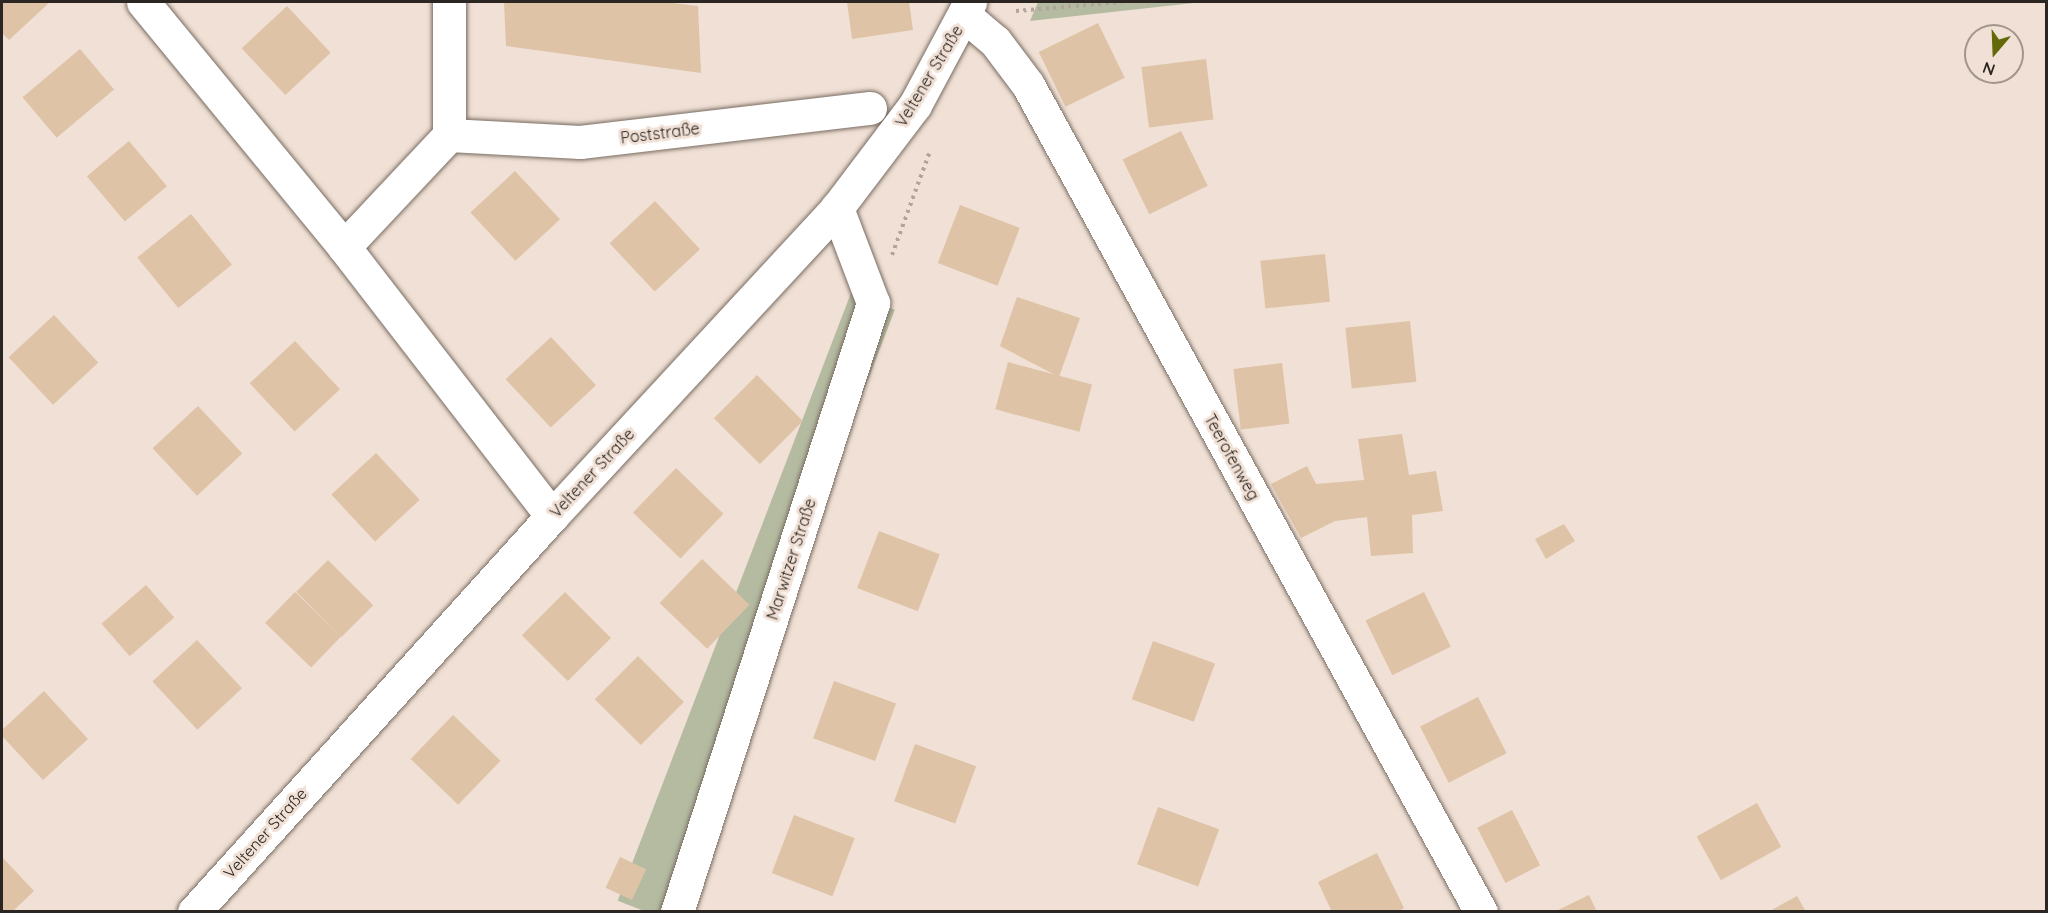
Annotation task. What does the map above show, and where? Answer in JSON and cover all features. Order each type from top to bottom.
[{"type":"street","points":[[143,2],[344,247],[552,516]]},
{"type":"street","points":[[344,247],[449,135],[449,2]]},
{"type":"street","name":"Veltener Straße","points":[[194,912],[552,516],[837,208],[915,105],[968,9]]},
{"type":"street","name":"Teerofenweg","points":[[968,9],[1028,85],[1481,912]]},
{"type":"street","name":"Poststraße","points":[[449,135],[580,142],[870,108]]},
{"type":"street","points":[[837,208],[873,303]]},
{"type":"street","name":"Marwitzer Straße","points":[[676,912],[873,303]]},
{"type":"path","points":[[1012,11],[1037,12],[1123,2]]},
{"type":"path","points":[[873,303],[930,151]]},
{"type":"green space","points":[[1038,2],[1203,2],[1030,21]]},
{"type":"green space","points":[[851,293],[895,310],[664,912],[647,912],[618,901]]},
{"type":"building","points":[[2,2],[50,2],[9,40],[2,33]]},
{"type":"building","points":[[504,2],[663,2],[698,6],[701,73],[506,46]]},
{"type":"building","points":[[847,2],[909,2],[913,30],[852,39]]},
{"type":"building","points":[[287,6],[331,53],[285,95],[242,48]]},
{"type":"building","points":[[1098,23],[1125,78],[1065,107],[1039,52]]},
{"type":"building","points":[[80,49],[114,90],[57,138],[23,97]]},
{"type":"building","points":[[1206,59],[1213,120],[1149,127],[1141,67]]},
{"type":"building","points":[[1181,131],[1208,186],[1149,214],[1123,159]]},
{"type":"building","points":[[129,141],[167,186],[125,222],[87,176]]},
{"type":"building","points":[[515,171],[560,219],[515,261],[470,213]]},
{"type":"building","points":[[655,201],[700,249],[655,292],[610,243]]},
{"type":"building","points":[[960,205],[1020,228],[998,286],[938,263]]},
{"type":"building","points":[[191,214],[232,265],[178,308],[137,257]]},
{"type":"building","points":[[1325,254],[1330,302],[1265,309],[1260,261]]},
{"type":"building","points":[[1017,297],[1080,318],[1059,377],[1000,346]]},
{"type":"building","points":[[54,315],[98,363],[53,405],[9,357]]},
{"type":"building","points":[[1410,321],[1416,382],[1352,388],[1345,328]]},
{"type":"building","points":[[551,337],[596,385],[551,428],[506,379]]},
{"type":"building","points":[[295,341],[340,389],[295,432],[250,383]]},
{"type":"building","points":[[1008,362],[1092,385],[1079,432],[995,409]]},
{"type":"building","points":[[1282,363],[1289,424],[1241,430],[1233,369]]},
{"type":"building","points":[[757,375],[803,421],[760,464],[714,418]]},
{"type":"building","points":[[198,406],[242,454],[197,496],[153,448]]},
{"type":"building","points":[[1402,434],[1409,475],[1436,471],[1443,511],[1412,515],[1413,553],[1371,556],[1367,517],[1335,521],[1301,538],[1271,484],[1307,466],[1316,484],[1364,480],[1358,439]]},
{"type":"building","points":[[376,453],[420,500],[375,541],[331,495]]},
{"type":"building","points":[[676,468],[723,514],[680,558],[633,513]]},
{"type":"building","points":[[1564,524],[1575,541],[1546,559],[1535,539]]},
{"type":"building","points":[[879,531],[940,554],[918,611],[857,588]]},
{"type":"building","points":[[702,559],[749,605],[707,649],[660,603]]},
{"type":"building","points":[[328,560],[373,605],[341,637],[296,592]]},
{"type":"building","points":[[146,585],[174,617],[130,656],[101,624]]},
{"type":"building","points":[[295,592],[341,636],[311,667],[265,623]]},
{"type":"building","points":[[565,592],[611,638],[568,681],[522,635]]},
{"type":"building","points":[[1424,592],[1451,647],[1392,675],[1366,620]]},
{"type":"building","points":[[197,640],[242,688],[197,730],[152,682]]},
{"type":"building","points":[[1153,641],[1215,664],[1194,722],[1132,699]]},
{"type":"building","points":[[638,656],[684,702],[641,745],[595,699]]},
{"type":"building","points":[[834,681],[896,704],[875,761],[813,738]]},
{"type":"building","points":[[44,691],[88,739],[43,780],[2,736],[2,730]]},
{"type":"building","points":[[1478,697],[1507,753],[1449,783],[1420,727]]},
{"type":"building","points":[[453,715],[500,761],[458,805],[411,759]]},
{"type":"building","points":[[915,744],[976,766],[955,824],[894,801]]},
{"type":"building","points":[[1757,803],[1781,847],[1721,880],[1697,836]]},
{"type":"building","points":[[1158,807],[1219,829],[1198,887],[1137,864]]},
{"type":"building","points":[[1512,810],[1540,865],[1505,883],[1477,828]]},
{"type":"building","points":[[794,815],[855,838],[832,896],[772,873]]},
{"type":"building","points":[[1377,853],[1404,908],[1397,912],[1332,912],[1318,882]]},
{"type":"building","points":[[2,857],[34,891],[12,912],[2,912]]},
{"type":"building","points":[[620,857],[646,869],[632,900],[606,888]]},
{"type":"building","points":[[1589,895],[1597,912],[1554,912]]},
{"type":"building","points":[[1797,896],[1806,912],[1768,912]]}]
